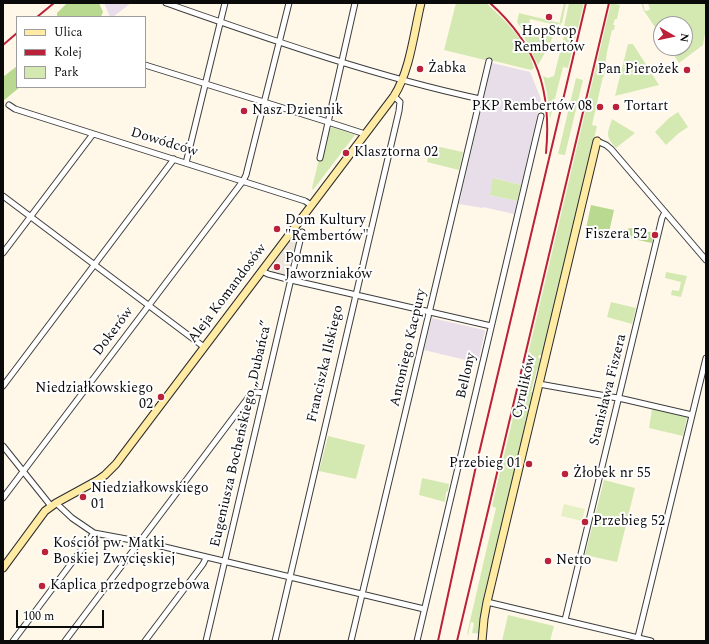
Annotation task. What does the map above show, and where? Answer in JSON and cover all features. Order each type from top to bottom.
[{"type":"street","points":[[166,3],[342,62],[402,80],[480,99]]},
{"type":"street","points":[[186,163],[225,3]]},
{"type":"street","name":"Dokerów","points":[[3,498],[243,181],[265,103],[289,3]]},
{"type":"street","points":[[320,158],[355,3]]},
{"type":"street","points":[[402,80],[421,3]]},
{"type":"street","name":"Antoniego Kacpury","points":[[351,641],[489,60]]},
{"type":"street","points":[[146,65],[365,134]]},
{"type":"street","name":"Aleja Komandosów","points":[[3,568],[45,511],[105,475],[116,464],[394,96],[402,80]]},
{"type":"street","name":"Franciszka Ilskiego","points":[[275,641],[400,104],[398,99],[394,96]]},
{"type":"street","name":"Dowódców","points":[[9,105],[93,134],[305,201],[311,205]]},
{"type":"street","name":"Bellony","points":[[417,641],[541,116]]},
{"type":"street","points":[[3,253],[93,134]]},
{"type":"street","points":[[597,141],[612,149],[706,260]]},
{"type":"street","name":"Cyrulików","points":[[482,641],[487,602],[597,141]]},
{"type":"street","points":[[3,386],[174,159]]},
{"type":"street","points":[[3,196],[95,264],[204,348]]},
{"type":"street","name":"Stanisława Fiszera","points":[[565,620],[662,218],[665,212]]},
{"type":"street","name":"Eugeniusza Bocheńskiego „Dubańca”","points":[[206,641],[302,232]]},
{"type":"street","points":[[262,271],[291,280],[491,326]]},
{"type":"street","points":[[637,640],[706,358]]},
{"type":"street","points":[[539,384],[692,415]]},
{"type":"street","points":[[65,641],[251,394],[256,392],[264,393]]},
{"type":"street","points":[[3,446],[23,472],[54,505],[94,532],[424,609]]},
{"type":"street","points":[[13,641],[94,532]]},
{"type":"street","points":[[145,641],[206,558]]},
{"type":"street","points":[[487,602],[565,620],[637,640],[651,641]]},
{"type":"shaded area","points":[[104,3],[131,3],[114,16],[110,16]]},
{"type":"shaded area","points":[[492,63],[530,72],[541,99],[521,185],[494,178],[490,195],[517,201],[514,214],[483,207],[459,204]]},
{"type":"shaded area","points":[[295,235],[298,237],[289,276],[273,273],[271,267]]},
{"type":"shaded area","points":[[432,318],[484,330],[478,363],[424,350]]},
{"type":"green space","points":[[67,3],[99,3],[103,12],[101,16],[57,16],[57,13]]},
{"type":"green space","points":[[456,3],[486,3],[508,24],[521,40],[527,49],[534,68],[531,70],[444,50]]},
{"type":"green space","points":[[564,3],[566,3],[559,31],[555,30],[556,25],[530,19],[529,27],[554,33],[550,44],[538,65],[523,35],[524,33],[517,22],[519,13],[560,23]]},
{"type":"green space","points":[[569,3],[584,3],[568,68],[563,67],[550,119],[547,93],[543,76],[548,78],[554,76],[564,36],[562,35]]},
{"type":"green space","points":[[611,3],[620,5],[617,19],[615,19],[613,25],[615,25],[614,30],[612,30],[607,52],[604,77],[592,125],[597,126],[543,355],[539,355],[538,358],[542,359],[539,370],[537,369],[531,392],[534,392],[480,634],[472,633],[474,623],[471,622],[468,635],[496,508],[492,506]]},
{"type":"green space","points":[[641,3],[643,3],[645,11],[650,10],[648,3],[706,3],[706,28],[703,45],[693,52],[693,16],[653,16],[653,24],[644,11]]},
{"type":"green space","points":[[628,44],[633,44],[659,85],[615,96]]},
{"type":"green space","points":[[674,56],[688,56],[679,63]]},
{"type":"green space","points":[[16,67],[16,88],[19,88],[3,101],[3,77]]},
{"type":"green space","points":[[576,78],[583,80],[565,155],[558,154]]},
{"type":"green space","points":[[678,112],[688,127],[666,145],[655,132],[669,118]]},
{"type":"green space","points":[[612,119],[635,133],[616,148],[608,135]]},
{"type":"green space","points":[[332,127],[355,135],[313,190],[312,188],[319,159],[322,160],[329,130]]},
{"type":"green space","points":[[431,145],[463,152],[459,170],[427,162]]},
{"type":"green space","points":[[493,178],[521,185],[517,201],[490,195]]},
{"type":"green space","points":[[591,205],[614,210],[608,237],[585,233]]},
{"type":"green space","points":[[631,228],[654,233],[652,243],[624,237],[618,238],[619,233],[622,230]]},
{"type":"green space","points":[[666,272],[687,276],[681,297],[671,295],[672,290],[679,291],[681,282],[665,278]]},
{"type":"green space","points":[[611,302],[636,308],[632,324],[607,317]]},
{"type":"green space","points":[[652,409],[687,417],[683,436],[649,428]]},
{"type":"green space","points":[[328,436],[365,445],[356,479],[319,471]]},
{"type":"green space","points":[[422,478],[449,484],[445,502],[419,495]]},
{"type":"green space","points":[[604,480],[635,488],[617,562],[585,555]]},
{"type":"green space","points":[[564,504],[585,509],[582,521],[561,516]]},
{"type":"green space","points":[[508,615],[554,626],[550,641],[502,641]]},
{"type":"railway","points":[[38,16],[54,3]]},
{"type":"railway","points":[[490,3],[519,35],[538,70],[546,109],[546,153]]},
{"type":"railway","points":[[438,641],[476,466],[586,3]]},
{"type":"railway","points":[[457,641],[609,3]]},
{"type":"railway","points":[[3,45],[16,34]]},
{"type":"place","name":"HopStop Rembertów","points":[[549,17]]},
{"type":"place","name":"Żabka","points":[[420,69]]},
{"type":"place","name":"Pan Pierożek","points":[[687,70]]},
{"type":"place","name":"PKP Rembertów 08","points":[[600,107]]},
{"type":"place","name":"Tortart","points":[[616,107]]},
{"type":"place","name":"Nasz Dziennik","points":[[244,111]]},
{"type":"place","name":"Klasztorna 02","points":[[346,153]]},
{"type":"place","name":"Dom Kultury \"Rembertów\"","points":[[277,229]]},
{"type":"place","name":"Fiszera 52","points":[[655,235]]},
{"type":"place","name":"Pomnik Jaworzniaków","points":[[277,267]]},
{"type":"place","name":"Niedziałkowskiego 02","points":[[161,397]]},
{"type":"place","name":"Przebieg 01","points":[[529,464]]},
{"type":"place","name":"Żłobek nr 55","points":[[565,474]]},
{"type":"place","name":"Niedziałkowskiego 01","points":[[83,497]]},
{"type":"place","name":"Przebieg 52","points":[[585,522]]},
{"type":"place","name":"Kościół pw. Matki Boskiej Zwycięskiej","points":[[45,552]]},
{"type":"place","name":"Netto","points":[[548,561]]},
{"type":"place","name":"Kaplica przedpogrzebowa","points":[[42,586]]}]
